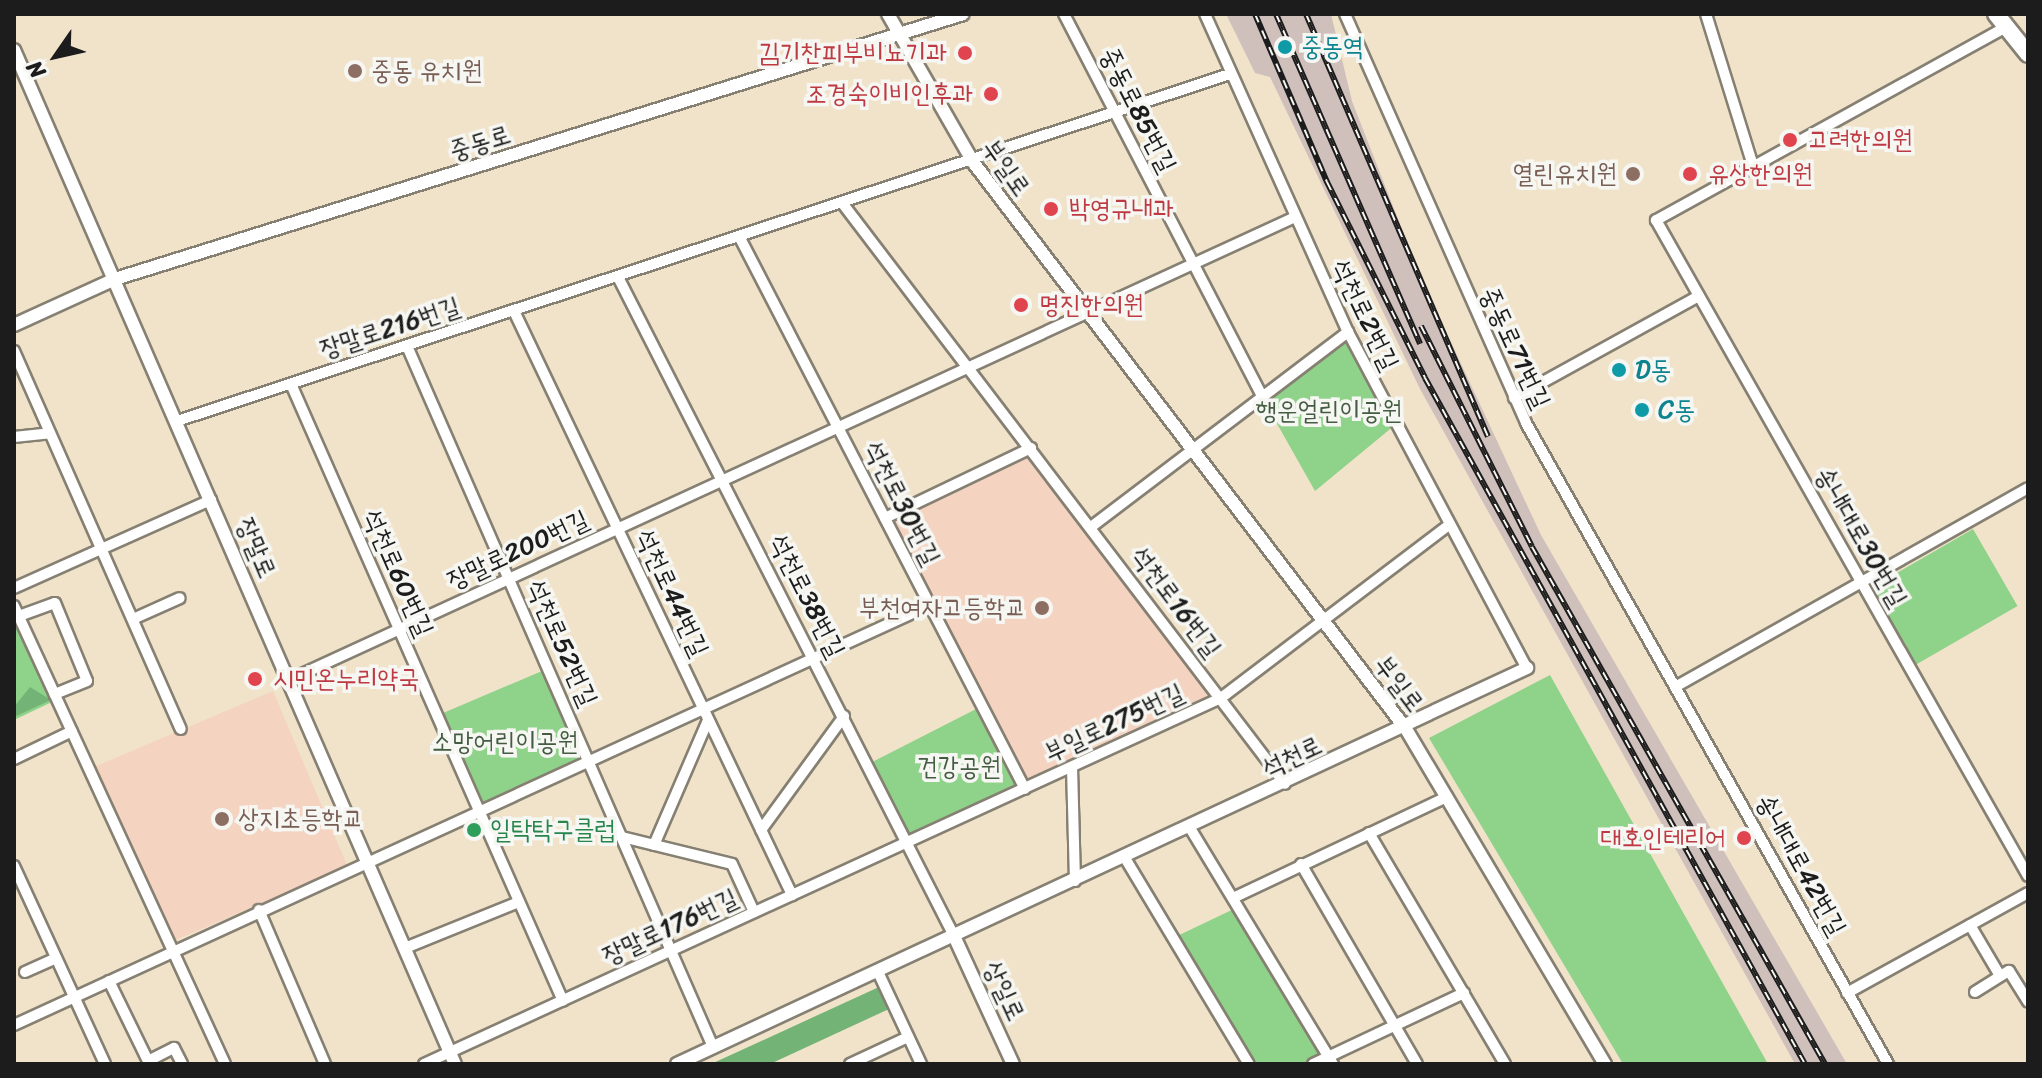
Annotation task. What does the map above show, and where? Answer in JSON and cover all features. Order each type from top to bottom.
[{"type":"main road","points":[[2001,20],[2028,54]]},
{"type":"street","name":"부일로","points":[[888,14],[973,162],[1083,312],[1406,729],[1605,1064]]},
{"type":"street","name":"중동로","points":[[14,325],[115,279],[963,14]]},
{"type":"street","name":"중동로85번길","points":[[1064,14],[1262,396]]},
{"type":"street","name":"석천로2번길","points":[[1205,14],[1348,332],[1446,527],[1527,668]]},
{"type":"street","name":"중동로71번길","points":[[1345,14],[1514,398],[1675,687]]},
{"type":"street","points":[[1706,14],[1753,166],[2001,20]]},
{"type":"street","name":"장말로","points":[[14,50],[452,1058]]},
{"type":"street","name":"장말로216번길","points":[[177,421],[973,162],[1230,74]]},
{"type":"street","name":"송내대로30번길","points":[[1753,166],[1656,220],[2028,876]]},
{"type":"street","name":"석천로16번길","points":[[843,204],[1285,784]]},
{"type":"street","name":"장말로200번길","points":[[289,680],[1295,217]]},
{"type":"street","name":"석천로30번길","points":[[740,238],[1025,789]]},
{"type":"street","name":"석천로38번길","points":[[618,277],[954,936]]},
{"type":"street","points":[[1514,398],[1699,296]]},
{"type":"street","name":"석천로44번길","points":[[514,311],[792,895]]},
{"type":"street","points":[[1091,527],[1348,332]]},
{"type":"street","name":"석천로52번길","points":[[407,346],[713,1047]]},
{"type":"street","points":[[14,351],[181,729]]},
{"type":"street","name":"석천로60번길","points":[[291,384],[563,1001]]},
{"type":"street","points":[[14,437],[50,433]]},
{"type":"street","points":[[885,518],[1031,448]]},
{"type":"street","points":[[1675,687],[2028,488]]},
{"type":"street","points":[[14,588],[211,500]]},
{"type":"street","name":"부일로275번길","points":[[908,842],[1221,698],[1446,527]]},
{"type":"street","points":[[133,619],[180,598]]},
{"type":"street","points":[[54,694],[87,681],[55,603],[16,611],[42,655],[54,694],[225,1064]]},
{"type":"street","points":[[14,1025],[259,910],[930,605]]},
{"type":"street","name":"석천로","points":[[677,1064],[692,1061],[713,1047],[1406,729],[1527,668]]},
{"type":"street","name":"송내대로42번길","points":[[1675,687],[1888,1064]]},
{"type":"street","points":[[761,830],[844,716]]},
{"type":"street","points":[[654,845],[708,720]]},
{"type":"street","points":[[14,759],[72,731]]},
{"type":"street","points":[[1072,767],[1075,881]]},
{"type":"street","points":[[1233,898],[1447,797]]},
{"type":"street","points":[[1190,828],[1330,1060]]},
{"type":"street","points":[[1369,833],[1505,1064]]},
{"type":"street","points":[[622,837],[732,864],[754,912]]},
{"type":"street","name":"장말로176번길","points":[[424,1064],[452,1058],[563,1001],[908,842]]},
{"type":"street","points":[[1125,858],[1249,1064]]},
{"type":"street","points":[[1301,864],[1417,1064]]},
{"type":"street","points":[[14,866],[105,1064]]},
{"type":"street","points":[[1847,993],[2028,893]]},
{"type":"street","points":[[405,948],[519,902]]},
{"type":"street","points":[[259,910],[325,1064]]},
{"type":"street","points":[[1970,925],[2000,976]]},
{"type":"street","name":"상일로","points":[[954,936],[1013,1064]]},
{"type":"street","points":[[25,972],[56,958]]},
{"type":"street","points":[[1975,992],[2009,971],[2028,1002]]},
{"type":"street","points":[[878,972],[921,1064]]},
{"type":"street","points":[[109,981],[148,1061],[174,1048],[182,1064]]},
{"type":"street","points":[[1313,1064],[1330,1060],[1464,993]]},
{"type":"street","points":[[850,1064],[908,1037]]},
{"type":"shaded area","points":[[1226,14],[1331,14],[1352,101],[1421,278],[1541,535],[1847,1064],[1795,1064],[1420,389],[1270,77],[1255,73]]},
{"type":"shaded area","name":"부천여자고등학교","points":[[1031,448],[1221,698],[1025,789],[885,518]]},
{"type":"shaded area","name":"상지초등학교","points":[[273,691],[348,867],[167,943],[93,768]]},
{"type":"green space","name":"행운얼린이공원","points":[[1348,332],[1395,425],[1315,491],[1262,397]]},
{"type":"green space","points":[[1973,529],[2018,606],[1914,666],[1870,588]]},
{"type":"green space","points":[[14,616],[54,701],[14,720]]},
{"type":"green space","name":"소망어린이공원","points":[[549,668],[588,760],[476,808],[437,716]]},
{"type":"green space","points":[[1550,675],[1768,1064],[1623,1064],[1429,738]]},
{"type":"green space","points":[[30,687],[51,700],[14,717],[14,707]]},
{"type":"green space","name":"건강공원","points":[[982,706],[1024,789],[911,847],[869,764]]},
{"type":"green space","points":[[1238,907],[1328,1057],[1313,1064],[1249,1064],[1173,938]]},
{"type":"green space","points":[[879,987],[889,1009],[770,1064],[711,1064]]},
{"type":"railway","points":[[1255,14],[1327,182],[1425,378],[1805,1064]]},
{"type":"railway","points":[[1276,14],[1420,344]]},
{"type":"railway","points":[[1306,14],[1488,437]]},
{"type":"railway","points":[[1421,326],[1532,547],[1825,1064]]},
{"type":"place","name":"중동역","points":[[1285,47]]},
{"type":"place","name":"김기찬피부비뇨기과","points":[[965,53]]},
{"type":"place","name":"중동 유치원","points":[[355,71]]},
{"type":"place","name":"조경숙이비인후과","points":[[991,94]]},
{"type":"place","name":"고려한의원","points":[[1790,140]]},
{"type":"place","name":"열린유치원","points":[[1633,174]]},
{"type":"place","name":"유상한의원","points":[[1690,174]]},
{"type":"place","name":"박영규내과","points":[[1051,209]]},
{"type":"place","name":"명진한의원","points":[[1021,305]]},
{"type":"place","name":"D동","points":[[1619,370]]},
{"type":"place","name":"C동","points":[[1642,410]]},
{"type":"place","name":"부천여자고등학교","points":[[1042,608]]},
{"type":"place","name":"시민온누리약국","points":[[255,679]]},
{"type":"place","name":"상지초등학교","points":[[222,819]]},
{"type":"place","name":"일탁탁구클럽","points":[[474,830]]},
{"type":"place","name":"대호인테리어","points":[[1744,838]]}]
